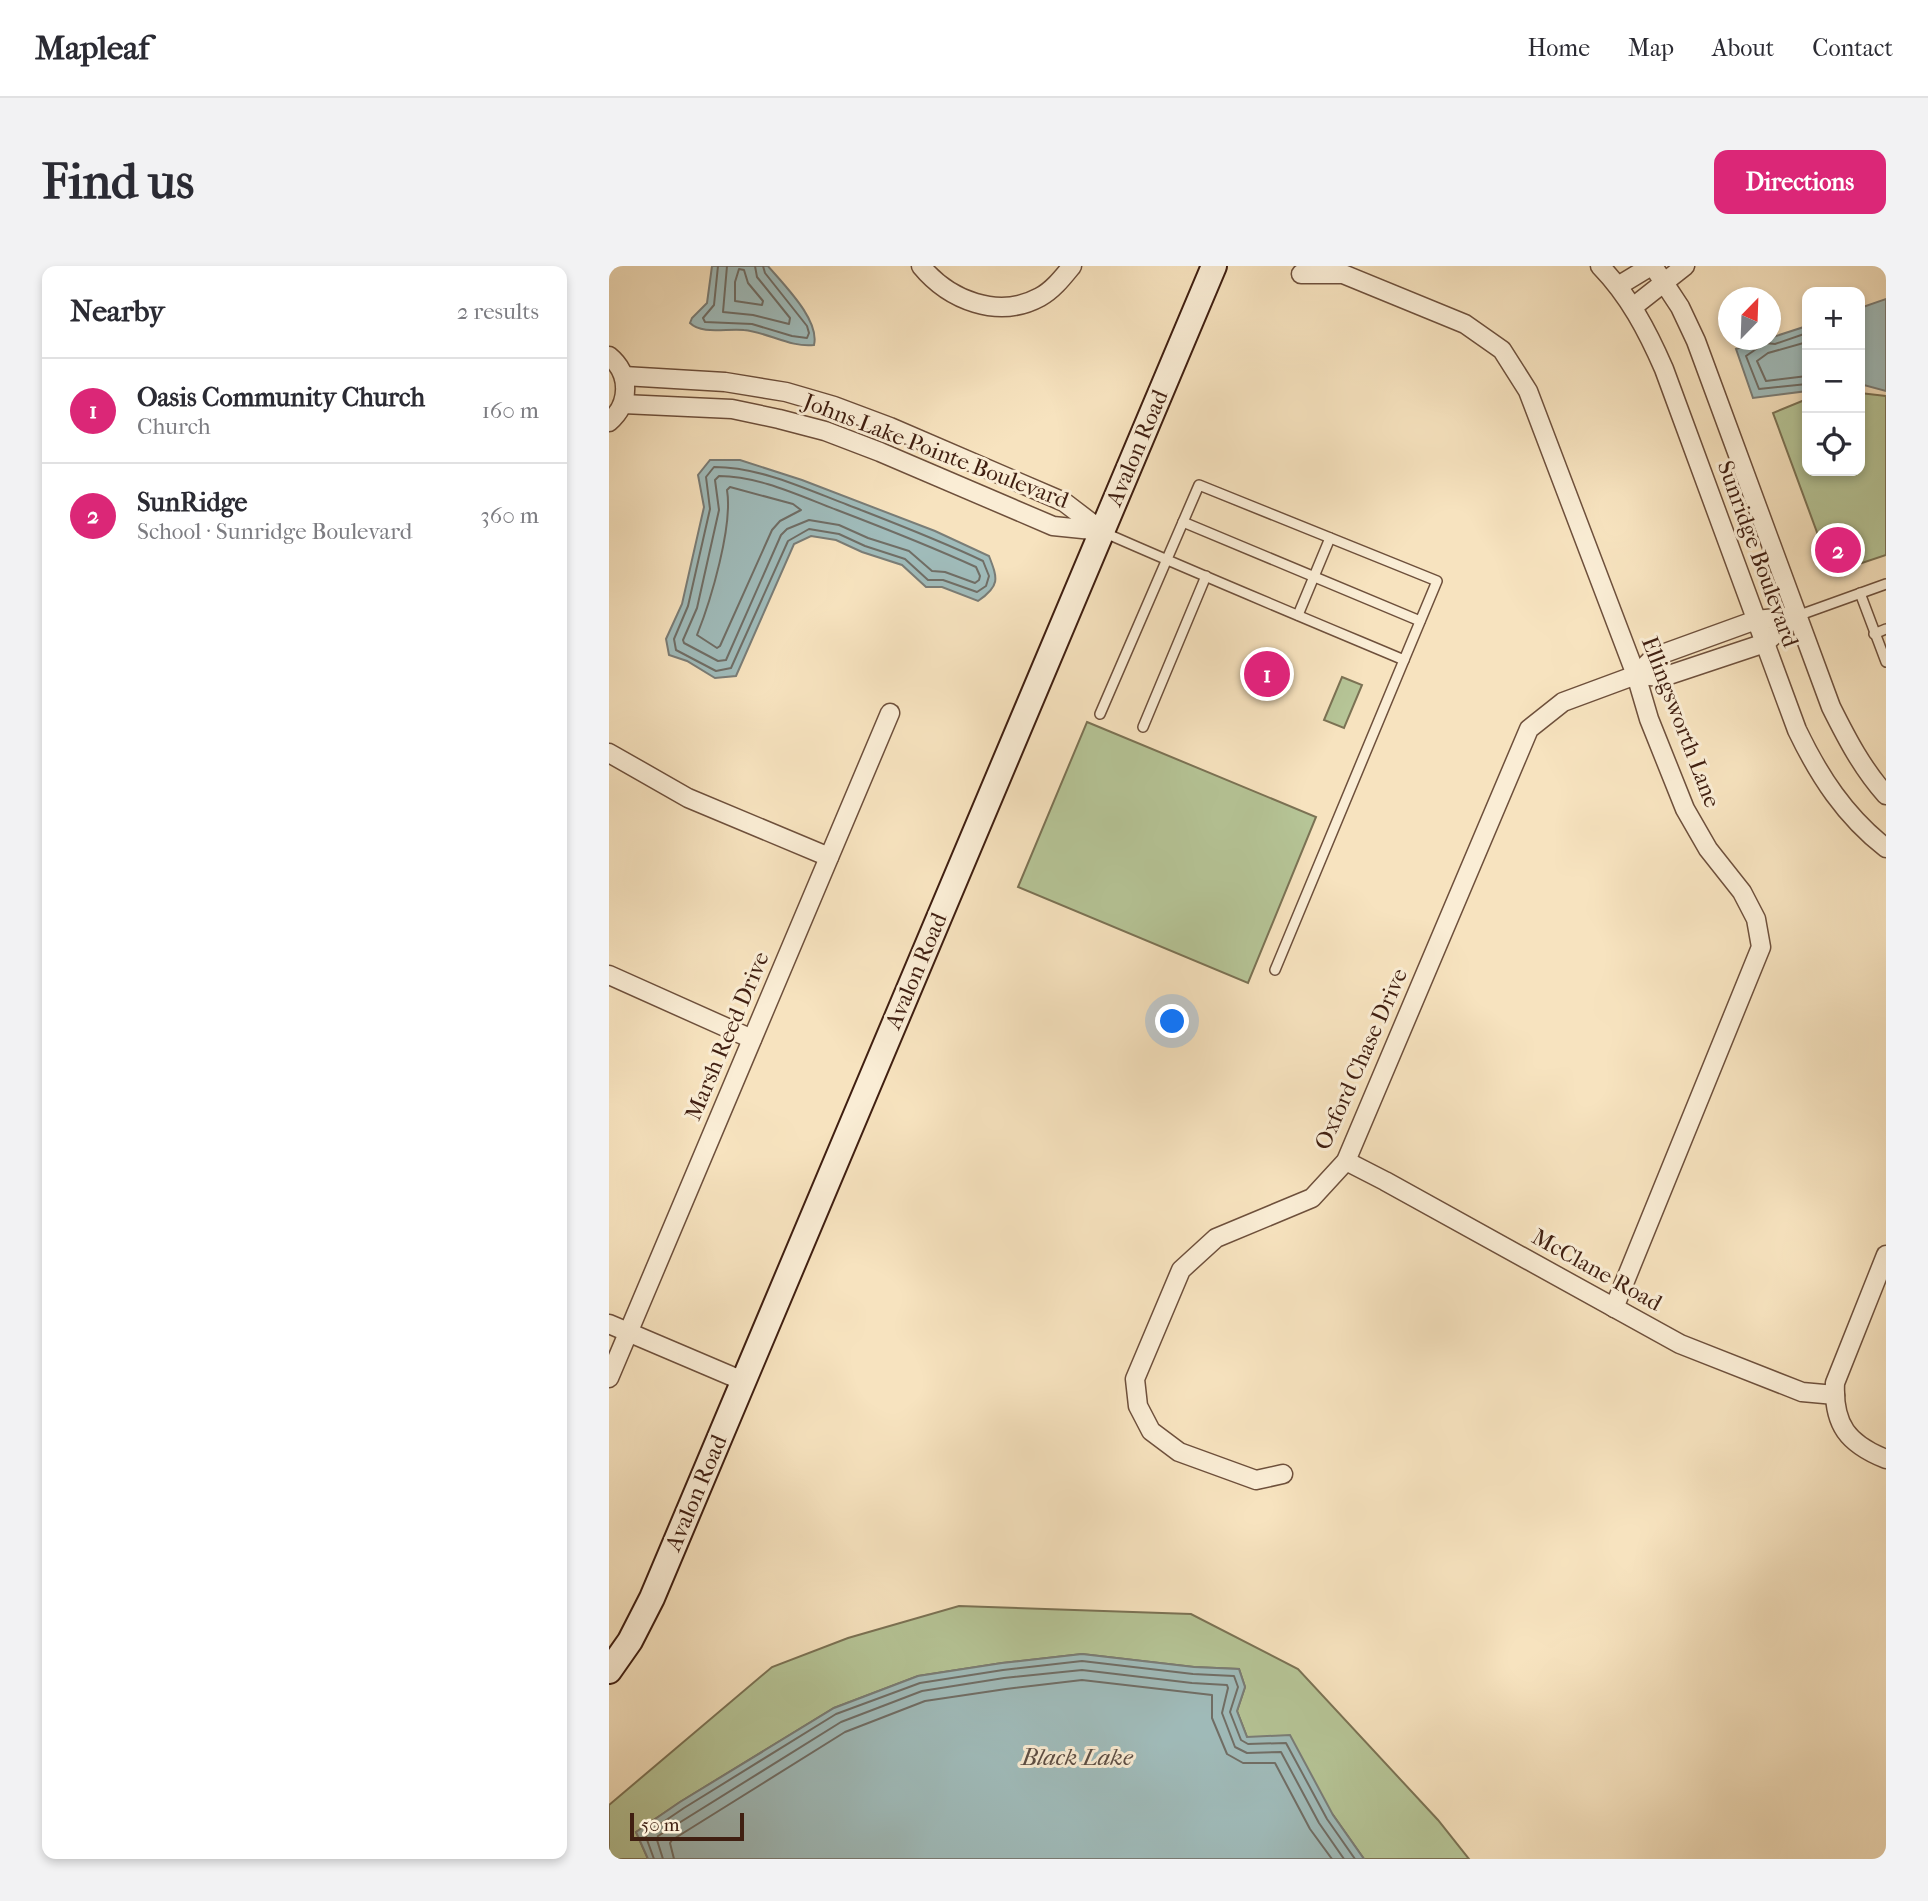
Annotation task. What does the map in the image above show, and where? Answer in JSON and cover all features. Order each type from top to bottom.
[{"type":"main road","name":"Avalon Road","points":[[609,1671],[652,1598],[1214,266]]},
{"type":"street","points":[[921,266],[932,279],[956,297],[986,306],[1014,306],[1040,297],[1072,266]]},
{"type":"street","name":"Sunridge Boulevard","points":[[1600,266],[1618,286],[1645,326],[1664,369],[1797,730],[1814,766],[1855,820],[1886,848]]},
{"type":"street","points":[[1618,286],[1652,266]]},
{"type":"street","name":"Sunridge Boulevard","points":[[1652,266],[1681,307],[1696,341],[1831,707],[1849,746],[1886,795]]},
{"type":"street","points":[[1633,307],[1685,266]]},
{"type":"street","name":"Ellingsworth Lane","points":[[1301,274],[1343,274],[1465,324],[1502,350],[1528,391],[1685,809],[1708,849],[1742,892],[1756,919],[1761,947],[1614,1308]]},
{"type":"street","points":[[609,356],[624,376],[626,391],[623,404],[609,422]]},
{"type":"street","name":"Johns Lake Pointe Boulevard","points":[[624,376],[725,382],[786,392],[834,406],[890,427],[1064,502],[1102,531]]},
{"type":"street","name":"Johns Lake Pointe Boulevard","points":[[623,404],[732,409],[825,431],[1053,526],[1102,531]]},
{"type":"street","points":[[880,452],[890,427]]},
{"type":"street","name":"Oxford Chase Drive","points":[[1636,675],[1654,657],[1756,620],[1797,616]]},
{"type":"street","name":"Oxford Chase Drive","points":[[1283,1474],[1256,1480],[1179,1452],[1151,1431],[1138,1406],[1135,1379],[1181,1270],[1216,1238],[1312,1198],[1346,1161],[1529,729],[1563,702],[1636,675],[1663,677],[1765,643],[1797,616]]},
{"type":"street","points":[[1698,641],[1706,662]]},
{"type":"street","name":"Marsh Reed Drive","points":[[609,1378],[890,713]]},
{"type":"street","points":[[609,753],[688,798],[829,857]]},
{"type":"street","points":[[609,975],[752,1038]]},
{"type":"street","name":"McClane Road","points":[[1346,1161],[1680,1344],[1801,1392],[1835,1395]]},
{"type":"street","points":[[1886,1255],[1835,1383],[1840,1424],[1860,1447],[1886,1459]]},
{"type":"street","points":[[609,1325],[743,1381]]},
{"type":"lane","points":[[1100,714],[1199,485],[1437,581],[1275,970]]},
{"type":"lane","points":[[1183,522],[1420,621]]},
{"type":"lane","points":[[1102,531],[1404,660]]},
{"type":"lane","points":[[1298,615],[1330,538]]},
{"type":"lane","points":[[1143,727],[1206,576]]},
{"type":"lane","points":[[1797,616],[1886,584]]},
{"type":"lane","points":[[1860,593],[1886,662]]},
{"type":"lane","points":[[1874,634],[1886,629]]},
{"type":"green space","points":[[1865,394],[1886,396],[1886,555],[1832,573],[1773,413],[1802,401],[1802,476],[1865,476]]},
{"type":"green space","points":[[1342,677],[1362,685],[1344,728],[1324,720]]},
{"type":"green space","points":[[1087,722],[1316,817],[1248,983],[1018,887]]},
{"type":"green space","points":[[959,1606],[1191,1614],[1298,1669],[1438,1820],[1469,1859],[1364,1859],[1333,1815],[1247,1737],[1237,1711],[1245,1687],[1239,1669],[1194,1667],[1082,1654],[918,1676],[834,1708],[636,1832],[648,1859],[609,1859],[609,1805],[772,1667],[848,1638]]},
{"type":"water","points":[[712,266],[768,266],[806,314],[812,325],[814,345],[797,344],[744,330],[695,327],[690,323],[707,303]]},
{"type":"water","points":[[1886,299],[1886,391],[1865,385],[1865,306]]},
{"type":"water","points":[[1802,328],[1802,392],[1753,398],[1736,350],[1781,350],[1781,334]]},
{"type":"water","points":[[710,460],[740,460],[802,480],[935,531],[989,556],[995,576],[994,586],[978,601],[942,587],[926,587],[902,565],[836,540],[811,536],[794,544],[736,676],[715,678],[687,661],[669,655],[666,639],[682,604],[704,507],[698,475]]},
{"type":"water","name":"Black Lake","points":[[1082,1654],[1194,1667],[1239,1669],[1245,1687],[1237,1711],[1247,1737],[1290,1735],[1333,1815],[1364,1859],[648,1859],[636,1832],[834,1708],[918,1676]]},
{"type":"place","name":"SunRidge","points":[[1838,550]]},
{"type":"place","name":"Oasis Community Church","points":[[1267,674]]}]
